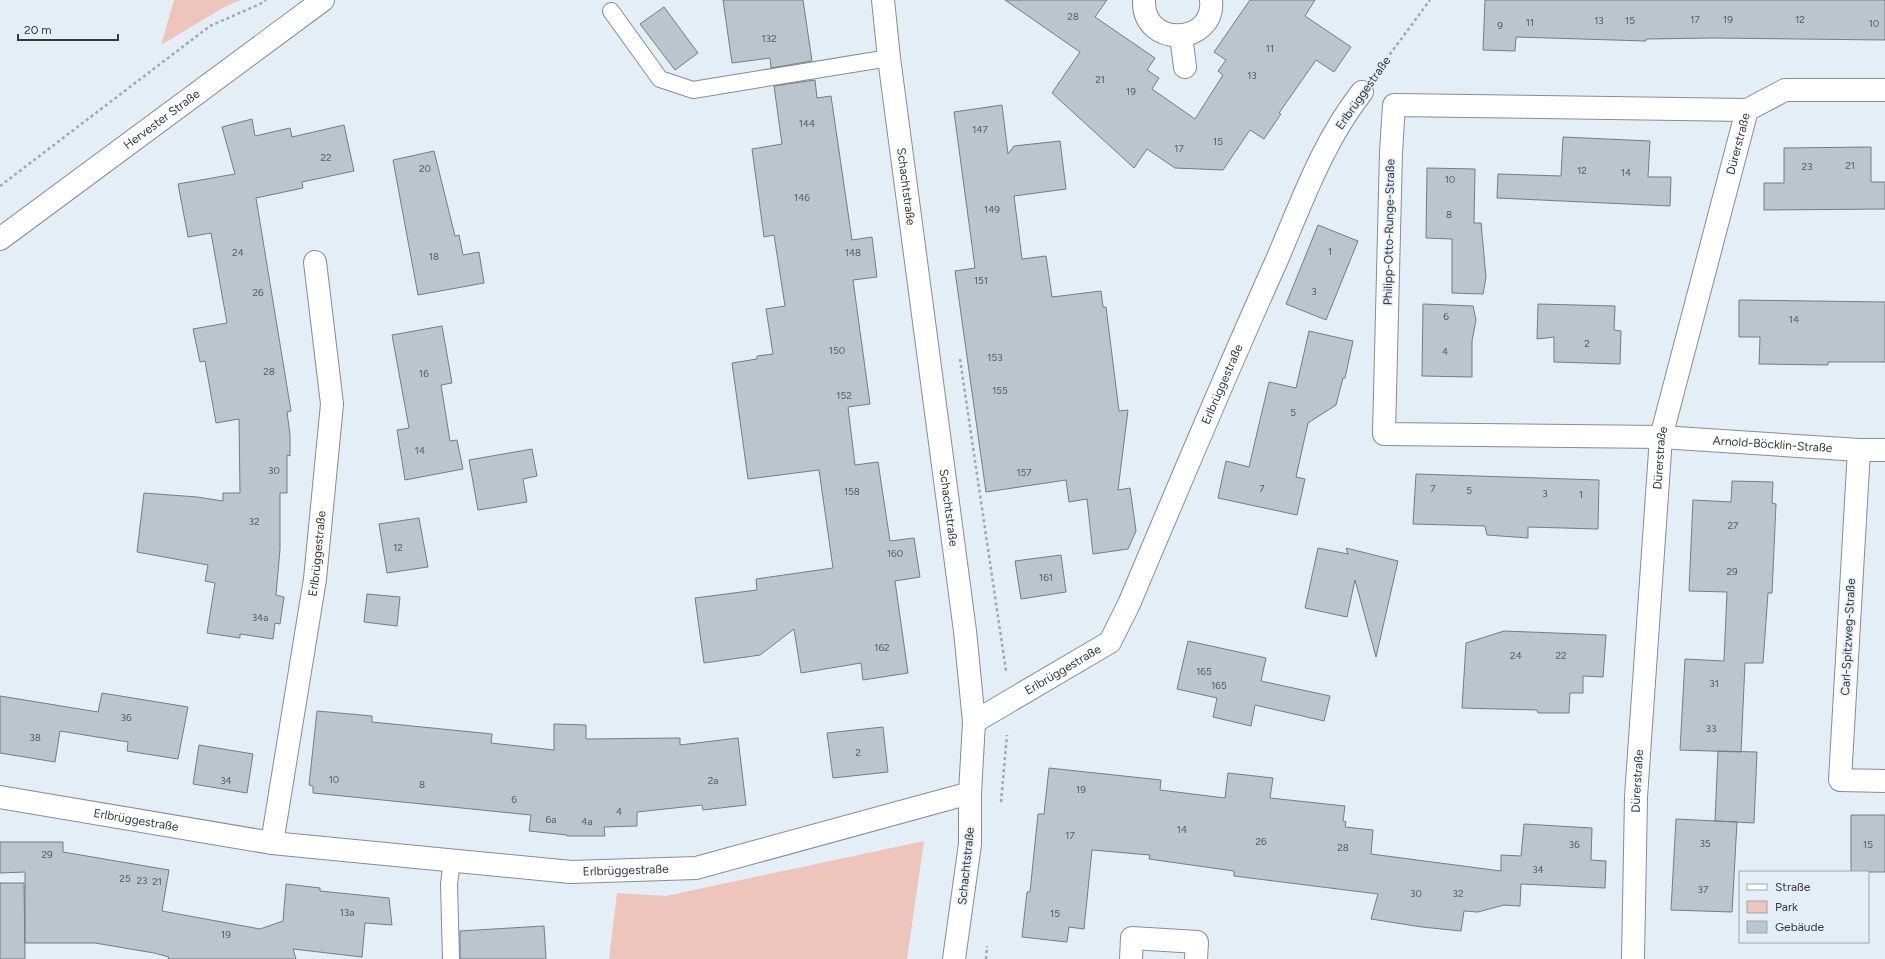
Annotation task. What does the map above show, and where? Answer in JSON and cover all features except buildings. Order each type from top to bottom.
[{"type":"street","name":"Hervester Straße","points":[[0,239],[323,0]]},
{"type":"street","name":"Schachtstraße","points":[[876,0],[888,58]]},
{"type":"street","name":"Schachtstraße","points":[[883,0],[888,58],[965,631],[974,722],[970,793],[970,844],[954,959]]},
{"type":"street","points":[[1144,0],[1145,11],[1155,28],[1172,36],[1181,36],[1199,29],[1210,13],[1211,0]]},
{"type":"street","points":[[1181,36],[1185,67]]},
{"type":"street","name":"Dürerstraße","points":[[1633,959],[1636,797],[1661,437],[1747,110],[1785,90],[1885,90]]},
{"type":"street","name":"Erlbrüggestraße","points":[[974,722],[1110,642],[1129,604],[1231,363],[1326,148],[1348,110],[1362,92]]},
{"type":"street","name":"Philipp-Otto-Runge-Straße","points":[[1661,437],[1384,434],[1391,152],[1394,105],[1747,110]]},
{"type":"street","name":"Erlbrüggestraße","points":[[272,843],[315,579],[332,404],[315,262]]},
{"type":"street","name":"Arnold-Böcklin-Straße","points":[[1661,437],[1859,450],[1885,450]]},
{"type":"street","name":"Carl-Spitzweg-Straße","points":[[1859,450],[1840,780],[1885,781]]},
{"type":"street","name":"Erlbrüggestraße","points":[[0,797],[272,843],[571,872],[696,868],[970,793]]},
{"type":"street","points":[[1131,959],[1132,938],[1197,942],[1196,959]]},
{"type":"lane","points":[[611,11],[660,79],[693,90],[888,58]]},
{"type":"lane","points":[[451,959],[449,884],[452,860]]},
{"type":"path","points":[[0,186],[210,26],[266,0]]},
{"type":"path","name":"Erlbrüggestraße","points":[[1362,92],[1430,0]]},
{"type":"green space","points":[[174,0],[241,0],[226,6],[161,45]]},
{"type":"green space","points":[[924,841],[907,959],[609,959],[617,893],[666,896]]}]
